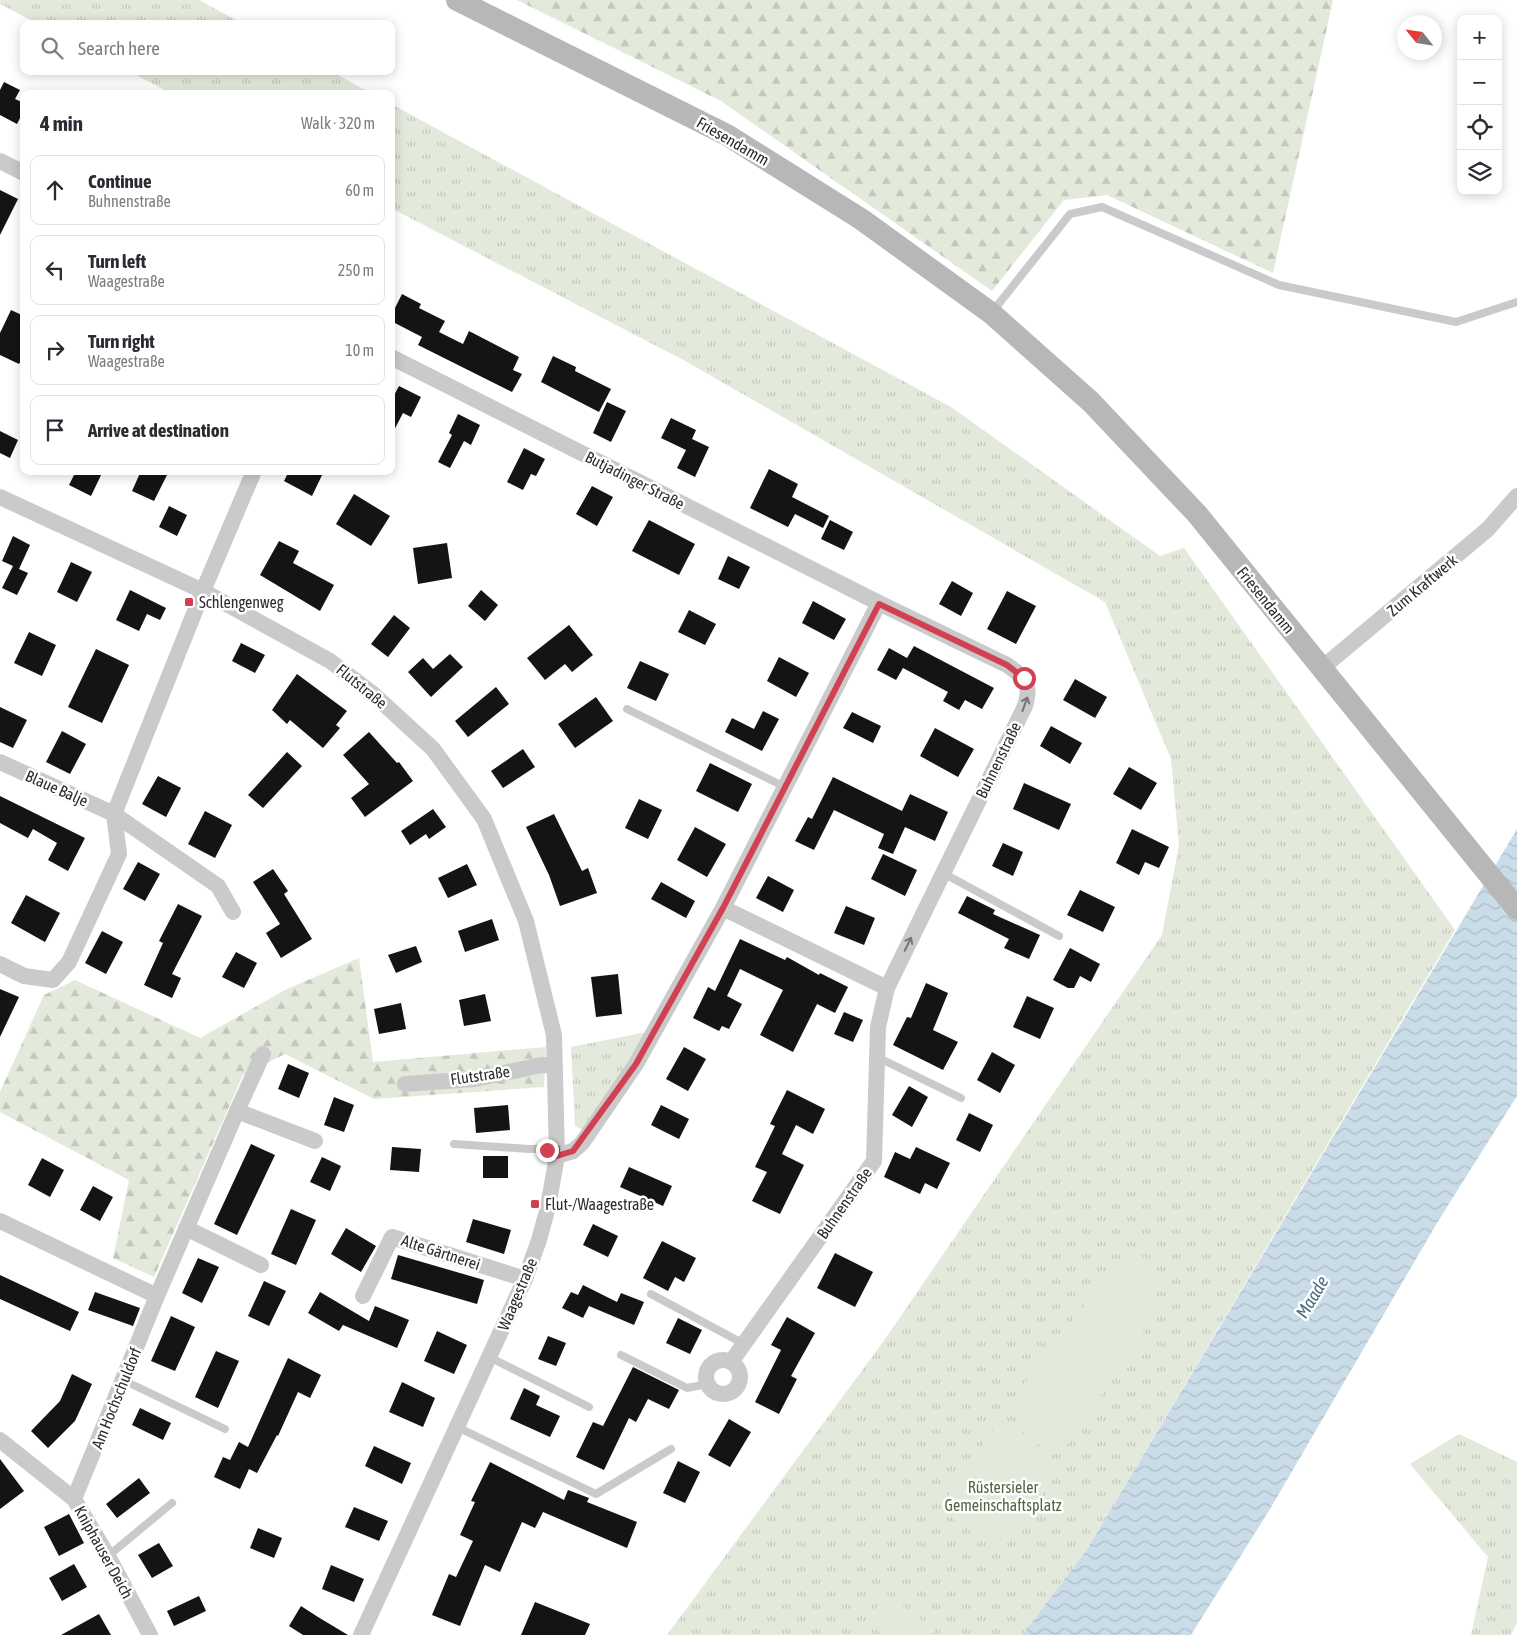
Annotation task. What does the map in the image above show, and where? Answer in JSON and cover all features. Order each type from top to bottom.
[{"type":"main road","name":"Friesendamm","points":[[457,0],[727,135],[861,219],[991,313],[1091,402],[1190,507],[1449,823],[1517,909]]},
{"type":"street","points":[[0,161],[20,171]]},
{"type":"street","name":"Butjadinger Straße","points":[[395,359],[879,604]]},
{"type":"street","points":[[0,964],[24,976],[53,980],[69,962],[119,854],[114,814],[203,591],[252,475]]},
{"type":"street","name":"Zum Kraftwerk","points":[[1322,668],[1488,529],[1517,496]]},
{"type":"street","name":"Flutstraße","points":[[0,497],[203,591],[330,660],[372,693],[433,749],[484,819],[526,921],[554,1035]]},
{"type":"street","points":[[557,1152],[573,1151],[582,1143],[636,1064],[723,908],[879,604]]},
{"type":"street","name":"Buhnenstraße","points":[[731,1362],[874,1161],[878,1027],[887,988],[1025,706],[1029,692],[1024,678],[1007,665],[879,604]]},
{"type":"street","name":"Blaue Balje","points":[[0,762],[114,814]]},
{"type":"street","points":[[114,814],[218,886],[233,912]]},
{"type":"street","points":[[723,908],[887,988]]},
{"type":"street","name":"Waagestraße","points":[[361,1635],[525,1279],[546,1216],[557,1152],[554,1035]]},
{"type":"street","name":"Am Hochschuldorf","points":[[74,1499],[157,1296],[263,1054]]},
{"type":"street","name":"Flutstraße","points":[[405,1084],[475,1079],[542,1065],[556,1066]]},
{"type":"street","points":[[237,1111],[315,1141]]},
{"type":"street","points":[[0,1221],[157,1296]]},
{"type":"street","points":[[186,1228],[261,1265]]},
{"type":"street","name":"Alte Gärtnerei","points":[[363,1296],[392,1237],[525,1279]]},
{"type":"street","points":[[724,1360],[731,1362],[740,1373],[738,1384],[728,1394],[719,1394],[707,1384],[706,1374],[713,1363],[724,1360]]},
{"type":"street","name":"Kniphauser Deich","points":[[0,1440],[74,1499],[108,1556],[150,1635]]},
{"type":"lane","points":[[991,313],[1070,214],[1102,207],[1279,285],[1456,322],[1517,302]]},
{"type":"lane","points":[[627,709],[785,787]]},
{"type":"lane","points":[[943,873],[1060,936]]},
{"type":"lane","points":[[877,1057],[961,1098]]},
{"type":"lane","points":[[454,1144],[557,1152]]},
{"type":"lane","points":[[651,1294],[744,1344]]},
{"type":"lane","points":[[621,1355],[687,1388],[707,1384]]},
{"type":"lane","points":[[489,1357],[589,1407]]},
{"type":"lane","points":[[123,1380],[225,1429]]},
{"type":"lane","points":[[457,1427],[596,1494],[671,1449]]},
{"type":"lane","points":[[108,1556],[172,1503]]},
{"type":"green space","points":[[0,0],[199,0],[236,20],[30,20],[0,4]]},
{"type":"green space","points":[[517,0],[1333,0],[1273,273],[1107,195],[1064,200],[992,291],[721,101]]},
{"type":"green space","points":[[136,75],[338,75],[365,90],[165,90]]},
{"type":"green space","name":"Rüstersieler Gemeinschaftsplatz","points":[[395,106],[951,407],[1160,556],[1184,548],[1455,930],[1086,1551],[1022,1635],[667,1635],[883,1342],[1162,935],[1179,845],[1171,759],[1105,602],[687,362],[395,210]]},
{"type":"green space","points":[[359,958],[373,1062],[546,1047],[544,1087],[374,1099],[285,1054],[243,1075],[154,1277],[113,1258],[129,1180],[0,1112],[0,1092],[44,995],[75,980],[200,1038],[285,990]]},
{"type":"green space","points":[[647,1032],[586,1131],[575,1126],[571,1047]]},
{"type":"green space","points":[[1126,1252],[1157,1261],[1155,1316],[1061,1454],[1037,1444],[1016,1426],[1026,1381]]},
{"type":"green space","name":"Rüstersieler Gemeinschaftsplatz","points":[[996,1426],[1059,1470],[1001,1552],[939,1509]]},
{"type":"green space","points":[[1459,1434],[1517,1462],[1517,1623],[1511,1635],[1471,1635],[1488,1557],[1410,1464]]},
{"type":"green space","points":[[887,1594],[935,1630],[932,1635],[884,1635],[866,1622]]},
{"type":"water","name":"Maade","points":[[1517,829],[1517,1096],[1440,1218],[1270,1509],[1191,1635],[1022,1635],[1086,1551]]},
{"type":"building","points":[[4,82],[20,90],[15,99],[20,101],[20,118],[17,124],[0,115],[0,90]]},
{"type":"building","points":[[0,190],[18,199],[0,235]]},
{"type":"building","points":[[402,294],[421,304],[419,308],[445,321],[439,332],[463,344],[469,331],[519,357],[513,370],[522,374],[512,392],[418,345],[422,337],[395,323],[395,308]]},
{"type":"building","points":[[11,310],[20,314],[19,364],[0,355],[0,333]]},
{"type":"building","points":[[553,356],[576,367],[575,371],[611,389],[599,412],[541,382]]},
{"type":"building","points":[[399,386],[421,397],[411,417],[403,413],[395,428],[395,394]]},
{"type":"building","points":[[607,402],[626,411],[611,442],[593,433]]},
{"type":"building","points":[[458,414],[480,425],[471,445],[464,441],[450,468],[438,462],[452,435],[449,433]]},
{"type":"building","points":[[671,418],[696,430],[692,439],[709,447],[695,477],[677,468],[686,450],[661,438]]},
{"type":"building","points":[[0,431],[18,440],[10,458],[0,453]]},
{"type":"building","points":[[524,448],[545,459],[536,476],[531,474],[523,490],[507,482]]},
{"type":"building","points":[[769,469],[798,484],[792,497],[829,516],[823,528],[795,514],[788,527],[750,508]]},
{"type":"building","points":[[74,475],[101,475],[91,496],[69,485]]},
{"type":"building","points":[[139,475],[167,475],[154,501],[132,491]]},
{"type":"building","points":[[287,475],[322,475],[312,496],[284,481]]},
{"type":"building","points":[[592,486],[613,497],[597,526],[576,514]]},
{"type":"building","points":[[354,494],[390,516],[371,546],[336,524]]},
{"type":"building","points":[[169,506],[187,515],[177,536],[159,527]]},
{"type":"building","points":[[649,520],[695,544],[679,575],[632,551]]},
{"type":"building","points":[[830,520],[853,532],[844,550],[821,539]]},
{"type":"building","points":[[13,536],[30,545],[19,569],[28,573],[17,595],[2,588],[13,566],[2,561]]},
{"type":"building","points":[[279,541],[299,551],[293,563],[334,585],[320,611],[260,575]]},
{"type":"building","points":[[447,543],[452,578],[418,584],[413,548]]},
{"type":"building","points":[[728,556],[750,567],[739,589],[718,579]]},
{"type":"building","points":[[71,562],[92,572],[77,602],[57,592]]},
{"type":"building","points":[[952,581],[973,593],[961,616],[939,604]]},
{"type":"building","points":[[130,590],[166,608],[160,620],[147,614],[139,631],[116,620]]},
{"type":"building","points":[[481,590],[498,605],[485,621],[468,606]]},
{"type":"building","points":[[1007,591],[1036,606],[1016,644],[987,629]]},
{"type":"building","points":[[813,601],[846,619],[834,640],[802,623]]},
{"type":"building","points":[[689,610],[716,624],[705,645],[678,632]]},
{"type":"building","points":[[394,615],[410,628],[388,657],[371,644]]},
{"type":"building","points":[[569,625],[593,655],[572,672],[565,664],[545,680],[527,658]]},
{"type":"building","points":[[29,632],[56,645],[42,676],[14,663]]},
{"type":"building","points":[[241,643],[265,655],[255,673],[232,661]]},
{"type":"building","points":[[914,646],[994,688],[982,709],[965,700],[959,710],[943,701],[948,692],[903,668],[896,680],[877,670],[889,648],[907,658]]},
{"type":"building","points":[[96,649],[129,665],[102,723],[68,707]]},
{"type":"building","points":[[450,654],[463,667],[431,697],[408,672],[423,658],[433,669]]},
{"type":"building","points":[[779,657],[809,673],[796,697],[767,681]]},
{"type":"building","points":[[640,661],[669,674],[656,701],[627,688]]},
{"type":"building","points":[[297,674],[347,711],[336,725],[340,728],[323,748],[290,720],[287,724],[272,710]]},
{"type":"building","points":[[1075,679],[1107,697],[1095,718],[1063,700]]},
{"type":"building","points":[[496,687],[509,704],[468,737],[455,721]]},
{"type":"building","points":[[596,697],[613,721],[575,748],[558,724]]},
{"type":"building","points":[[0,707],[27,720],[13,748],[0,742]]},
{"type":"building","points":[[763,711],[779,719],[762,751],[725,732],[732,718],[754,729]]},
{"type":"building","points":[[852,712],[881,726],[873,743],[843,728]]},
{"type":"building","points":[[1051,726],[1082,743],[1070,764],[1040,746]]},
{"type":"building","points":[[935,728],[974,749],[958,777],[920,756]]},
{"type":"building","points":[[62,731],[86,744],[70,774],[46,762]]},
{"type":"building","points":[[369,732],[397,763],[399,762],[413,781],[365,817],[351,798],[369,784],[343,755]]},
{"type":"building","points":[[523,749],[535,767],[503,788],[491,771]]},
{"type":"building","points":[[287,752],[302,766],[263,808],[248,795]]},
{"type":"building","points":[[710,763],[752,784],[738,812],[696,791]]},
{"type":"building","points":[[1129,767],[1157,783],[1141,810],[1113,794]]},
{"type":"building","points":[[158,776],[181,788],[166,817],[142,804]]},
{"type":"building","points":[[833,777],[902,811],[910,794],[948,812],[935,841],[905,827],[893,854],[878,848],[884,834],[834,810],[814,850],[795,841],[808,817],[812,819]]},
{"type":"building","points":[[1024,783],[1071,804],[1059,830],[1013,809]]},
{"type":"building","points":[[0,796],[85,838],[68,871],[48,860],[57,843],[33,829],[28,838],[0,823]]},
{"type":"building","points":[[639,799],[662,810],[648,839],[625,828]]},
{"type":"building","points":[[433,809],[446,827],[429,839],[426,834],[410,845],[401,831]]},
{"type":"building","points":[[205,811],[232,825],[215,858],[188,844]]},
{"type":"building","points":[[554,814],[582,871],[588,868],[597,893],[560,906],[549,875],[526,827]]},
{"type":"building","points":[[695,827],[726,844],[707,877],[677,860]]},
{"type":"building","points":[[1132,829],[1169,847],[1159,868],[1145,862],[1139,875],[1116,863]]},
{"type":"building","points":[[1003,843],[1023,852],[1013,876],[992,866]]},
{"type":"building","points":[[883,854],[917,870],[905,896],[871,879]]},
{"type":"building","points":[[138,862],[160,874],[145,901],[123,889]]},
{"type":"building","points":[[467,864],[477,885],[448,898],[438,878]]},
{"type":"building","points":[[273,869],[288,891],[284,894],[312,939],[281,958],[266,933],[280,924],[253,882]]},
{"type":"building","points":[[768,876],[794,890],[783,912],[756,898]]},
{"type":"building","points":[[661,882],[695,901],[686,918],[651,899]]},
{"type":"building","points":[[1080,890],[1115,907],[1103,932],[1067,915]]},
{"type":"building","points":[[26,895],[60,913],[45,942],[11,923]]},
{"type":"building","points":[[967,896],[995,910],[993,914],[1040,935],[1029,959],[1004,948],[1009,939],[958,913]]},
{"type":"building","points":[[178,904],[202,916],[172,974],[181,978],[172,998],[144,985],[163,943],[159,941]]},
{"type":"building","points":[[846,906],[875,918],[864,945],[834,933]]},
{"type":"building","points":[[492,919],[499,940],[465,952],[458,931]]},
{"type":"building","points":[[102,931],[123,942],[106,974],[85,963]]},
{"type":"building","points":[[740,939],[785,960],[787,957],[819,975],[820,973],[848,987],[835,1013],[817,1004],[793,1052],[760,1035],[783,990],[740,969],[727,996],[742,1004],[729,1029],[722,1026],[719,1031],[693,1018],[708,987],[715,991]]},
{"type":"building","points":[[416,946],[422,962],[396,973],[388,955]]},
{"type":"building","points":[[1070,948],[1100,964],[1091,982],[1080,976],[1074,988],[1068,988],[1053,980]]},
{"type":"building","points":[[236,952],[257,963],[244,988],[222,977]]},
{"type":"building","points":[[618,974],[622,1014],[596,1017],[591,977]]},
{"type":"building","points":[[926,983],[948,993],[933,1030],[958,1042],[943,1070],[893,1045],[907,1017],[911,1018]]},
{"type":"building","points":[[0,989],[19,997],[0,1037]]},
{"type":"building","points":[[485,994],[491,1021],[464,1026],[459,1000]]},
{"type":"building","points":[[1027,996],[1054,1008],[1040,1039],[1013,1027]]},
{"type":"building","points":[[401,1003],[406,1029],[379,1034],[374,1009]]},
{"type":"building","points":[[844,1012],[863,1020],[853,1042],[834,1034]]},
{"type":"building","points":[[684,1047],[706,1059],[688,1091],[666,1079]]},
{"type":"building","points":[[992,1052],[1015,1065],[1000,1093],[977,1080]]},
{"type":"building","points":[[288,1064],[309,1073],[299,1098],[278,1089]]},
{"type":"building","points":[[909,1086],[928,1097],[912,1127],[892,1115]]},
{"type":"building","points":[[787,1090],[825,1109],[813,1134],[796,1125],[782,1154],[804,1165],[780,1214],[752,1201],[767,1172],[755,1167],[775,1126],[770,1124]]},
{"type":"building","points":[[334,1097],[354,1105],[344,1132],[324,1125]]},
{"type":"building","points":[[508,1105],[510,1130],[476,1133],[474,1108]]},
{"type":"building","points":[[661,1105],[689,1119],[679,1139],[651,1125]]},
{"type":"building","points":[[969,1113],[993,1125],[980,1152],[956,1140]]},
{"type":"building","points":[[251,1144],[275,1155],[237,1235],[214,1224]]},
{"type":"building","points":[[392,1147],[421,1149],[419,1172],[390,1170]]},
{"type":"building","points":[[916,1147],[950,1163],[937,1189],[925,1183],[920,1194],[884,1177],[895,1152],[910,1159]]},
{"type":"building","points":[[483,1156],[508,1156],[508,1178],[483,1178]]},
{"type":"building","points":[[322,1157],[341,1166],[330,1191],[310,1182]]},
{"type":"building","points":[[42,1158],[64,1170],[50,1197],[28,1185]]},
{"type":"building","points":[[629,1167],[672,1186],[663,1206],[620,1187]]},
{"type":"building","points":[[93,1186],[113,1197],[100,1221],[80,1210]]},
{"type":"building","points":[[291,1209],[316,1220],[296,1265],[271,1254]]},
{"type":"building","points":[[473,1219],[511,1230],[504,1254],[466,1242]]},
{"type":"building","points":[[593,1224],[618,1236],[608,1257],[583,1245]]},
{"type":"building","points":[[346,1228],[376,1246],[361,1272],[331,1254]]},
{"type":"building","points":[[662,1241],[696,1258],[684,1282],[675,1277],[668,1291],[643,1278]]},
{"type":"building","points":[[835,1253],[873,1272],[855,1307],[817,1288]]},
{"type":"building","points":[[398,1255],[484,1280],[477,1304],[391,1279]]},
{"type":"building","points":[[198,1258],[219,1267],[202,1303],[182,1293]]},
{"type":"building","points":[[0,1275],[79,1312],[70,1331],[0,1299]]},
{"type":"building","points":[[264,1281],[286,1291],[269,1326],[248,1316]]},
{"type":"building","points":[[583,1285],[617,1302],[621,1293],[644,1302],[634,1325],[589,1306],[583,1318],[562,1308],[571,1292],[578,1295]]},
{"type":"building","points":[[95,1292],[140,1308],[133,1326],[88,1310]]},
{"type":"building","points":[[320,1292],[369,1321],[375,1306],[409,1320],[397,1348],[343,1325],[339,1331],[308,1313]]},
{"type":"building","points":[[171,1316],[195,1327],[175,1371],[151,1361]]},
{"type":"building","points":[[787,1317],[815,1333],[791,1376],[797,1379],[779,1414],[755,1402],[781,1350],[771,1345]]},
{"type":"building","points":[[678,1318],[702,1330],[690,1354],[666,1343]]},
{"type":"building","points":[[437,1331],[467,1345],[454,1374],[424,1361]]},
{"type":"building","points":[[548,1336],[566,1343],[556,1366],[538,1359]]},
{"type":"building","points":[[216,1351],[239,1361],[218,1408],[195,1397]]},
{"type":"building","points":[[288,1358],[321,1375],[310,1398],[298,1392],[278,1436],[257,1473],[249,1469],[240,1489],[214,1477],[223,1457],[230,1460],[239,1442],[248,1447]]},
{"type":"building","points":[[633,1367],[679,1390],[669,1409],[648,1399],[636,1422],[629,1418],[604,1470],[576,1457],[593,1422],[603,1426]]},
{"type":"building","points":[[72,1374],[92,1384],[75,1421],[48,1448],[31,1431],[60,1401]]},
{"type":"building","points":[[402,1382],[435,1398],[423,1427],[389,1412]]},
{"type":"building","points":[[524,1388],[540,1396],[536,1405],[560,1416],[550,1437],[510,1419]]},
{"type":"building","points":[[140,1408],[171,1423],[163,1440],[132,1425]]},
{"type":"building","points":[[729,1419],[751,1432],[730,1467],[708,1455]]},
{"type":"building","points":[[374,1446],[411,1463],[402,1484],[365,1466]]},
{"type":"building","points":[[0,1459],[24,1491],[0,1509]]},
{"type":"building","points":[[678,1461],[700,1472],[685,1503],[663,1493]]},
{"type":"building","points":[[490,1462],[564,1500],[568,1490],[589,1498],[587,1502],[637,1522],[627,1548],[543,1512],[535,1528],[522,1522],[500,1572],[485,1565],[460,1626],[432,1615],[449,1574],[456,1577],[473,1541],[460,1535],[475,1502],[471,1501]]},
{"type":"building","points":[[139,1478],[150,1493],[117,1518],[106,1504]]},
{"type":"building","points":[[354,1507],[388,1521],[379,1541],[345,1527]]},
{"type":"building","points":[[69,1514],[84,1543],[59,1556],[44,1527]]},
{"type":"building","points":[[258,1528],[282,1538],[274,1558],[250,1548]]},
{"type":"building","points":[[159,1543],[173,1566],[152,1578],[138,1555]]},
{"type":"building","points":[[74,1564],[87,1587],[62,1601],[49,1578]]},
{"type":"building","points":[[331,1565],[364,1579],[354,1602],[322,1589]]},
{"type":"building","points":[[199,1596],[206,1611],[174,1626],[167,1611]]},
{"type":"building","points":[[535,1602],[590,1624],[585,1635],[521,1635]]},
{"type":"building","points":[[301,1606],[348,1635],[303,1635],[289,1626]]},
{"type":"building","points":[[99,1614],[111,1635],[61,1635]]},
{"type":"place","name":"Schlengenweg","points":[[189,602]]},
{"type":"place","name":"Flut-/Waagestraße","points":[[535,1204]]},
{"type":"route","points":[[547,1150],[557,1148],[557,1156],[573,1151],[582,1143],[636,1064],[723,908],[879,604],[1007,665],[1024,678]]}]
